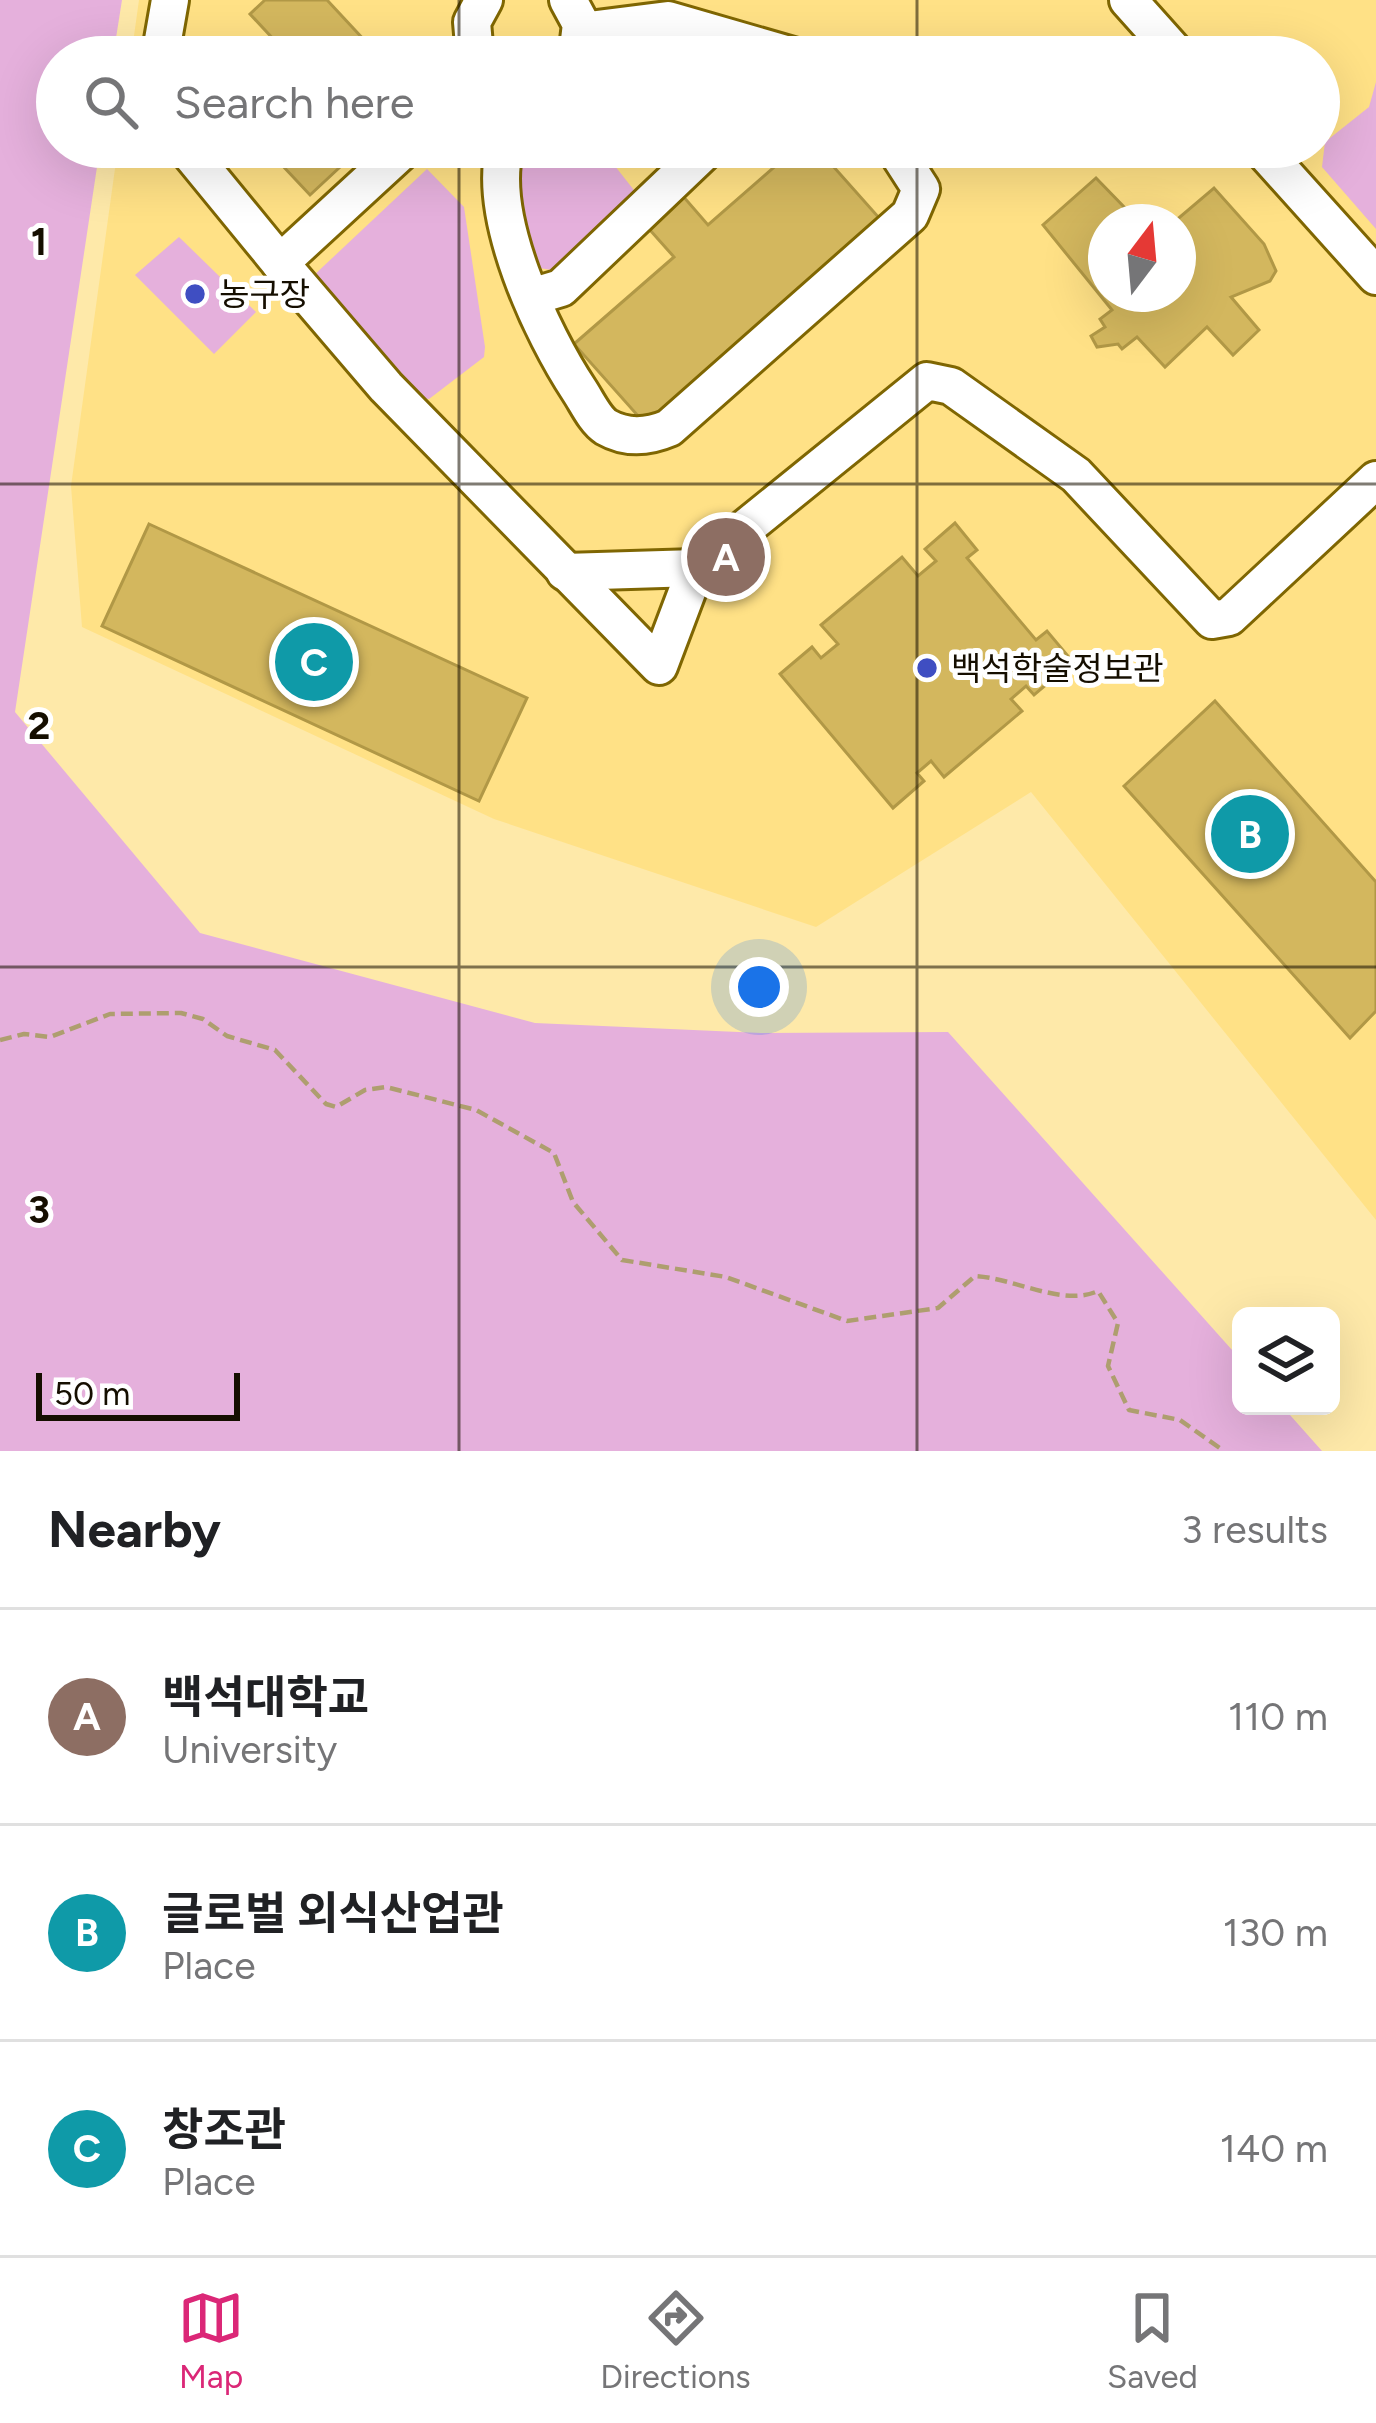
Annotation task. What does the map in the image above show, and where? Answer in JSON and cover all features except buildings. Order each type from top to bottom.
[{"type":"lane","points":[[164,36],[170,0]]},
{"type":"lane","points":[[1128,0],[1161,36]]},
{"type":"lane","points":[[471,36],[477,3]]},
{"type":"lane","points":[[573,18],[668,20],[722,36]]},
{"type":"lane","points":[[202,168],[386,387],[658,666],[696,568],[927,381],[951,386],[1076,475],[1212,620],[1229,617],[1376,480]]},
{"type":"lane","points":[[280,263],[383,168]]},
{"type":"lane","points":[[505,168],[504,207],[545,338],[602,425],[626,435],[651,435],[669,428],[910,215],[921,188],[908,168]]},
{"type":"lane","points":[[531,297],[561,288],[688,168]]},
{"type":"lane","points":[[1279,168],[1376,276]]},
{"type":"lane","points":[[565,572],[696,568]]},
{"type":"path","points":[[0,1040],[50,1036],[110,1014],[181,1013],[203,1019],[227,1036],[275,1050],[326,1104],[336,1107],[365,1090],[386,1087],[476,1110],[546,1147],[564,1171],[573,1202],[622,1259],[726,1277],[795,1297],[848,1321],[938,1308],[975,1276],[1039,1286],[1060,1296],[1084,1297],[1098,1291],[1118,1323],[1108,1366],[1129,1410],[1180,1420],[1225,1451]]},
{"type":"shaded area","points":[[0,0],[122,0],[116,36],[36,36],[36,168],[97,168],[15,712],[200,933],[535,1023],[761,1033],[948,1032],[1232,1350],[1232,1415],[1290,1415],[1322,1451],[0,1451]]},
{"type":"shaded area","points":[[139,0],[1376,0],[1376,1220],[1031,792],[816,927],[494,819],[82,627],[71,486],[115,168],[1340,168],[1340,36],[134,36]]},
{"type":"shaded area","points":[[1376,82],[1376,229],[1323,168],[1340,168],[1340,130],[1369,107]]},
{"type":"shaded area","points":[[520,168],[617,168],[637,194],[558,271],[533,267],[517,185]]},
{"type":"shaded area","points":[[427,169],[464,207],[485,347],[484,357],[429,399],[421,398],[311,278]]},
{"type":"shaded area","name":"농구장","points":[[179,237],[256,312],[214,354],[135,275]]},
{"type":"place","name":"농구장","points":[[195,294]]},
{"type":"place","name":"백석대학교","points":[[726,557]]},
{"type":"place","name":"창조관","points":[[314,662]]},
{"type":"place","name":"백석학술정보관","points":[[927,668]]},
{"type":"place","name":"글로벌 외식산업관","points":[[1250,834]]}]
